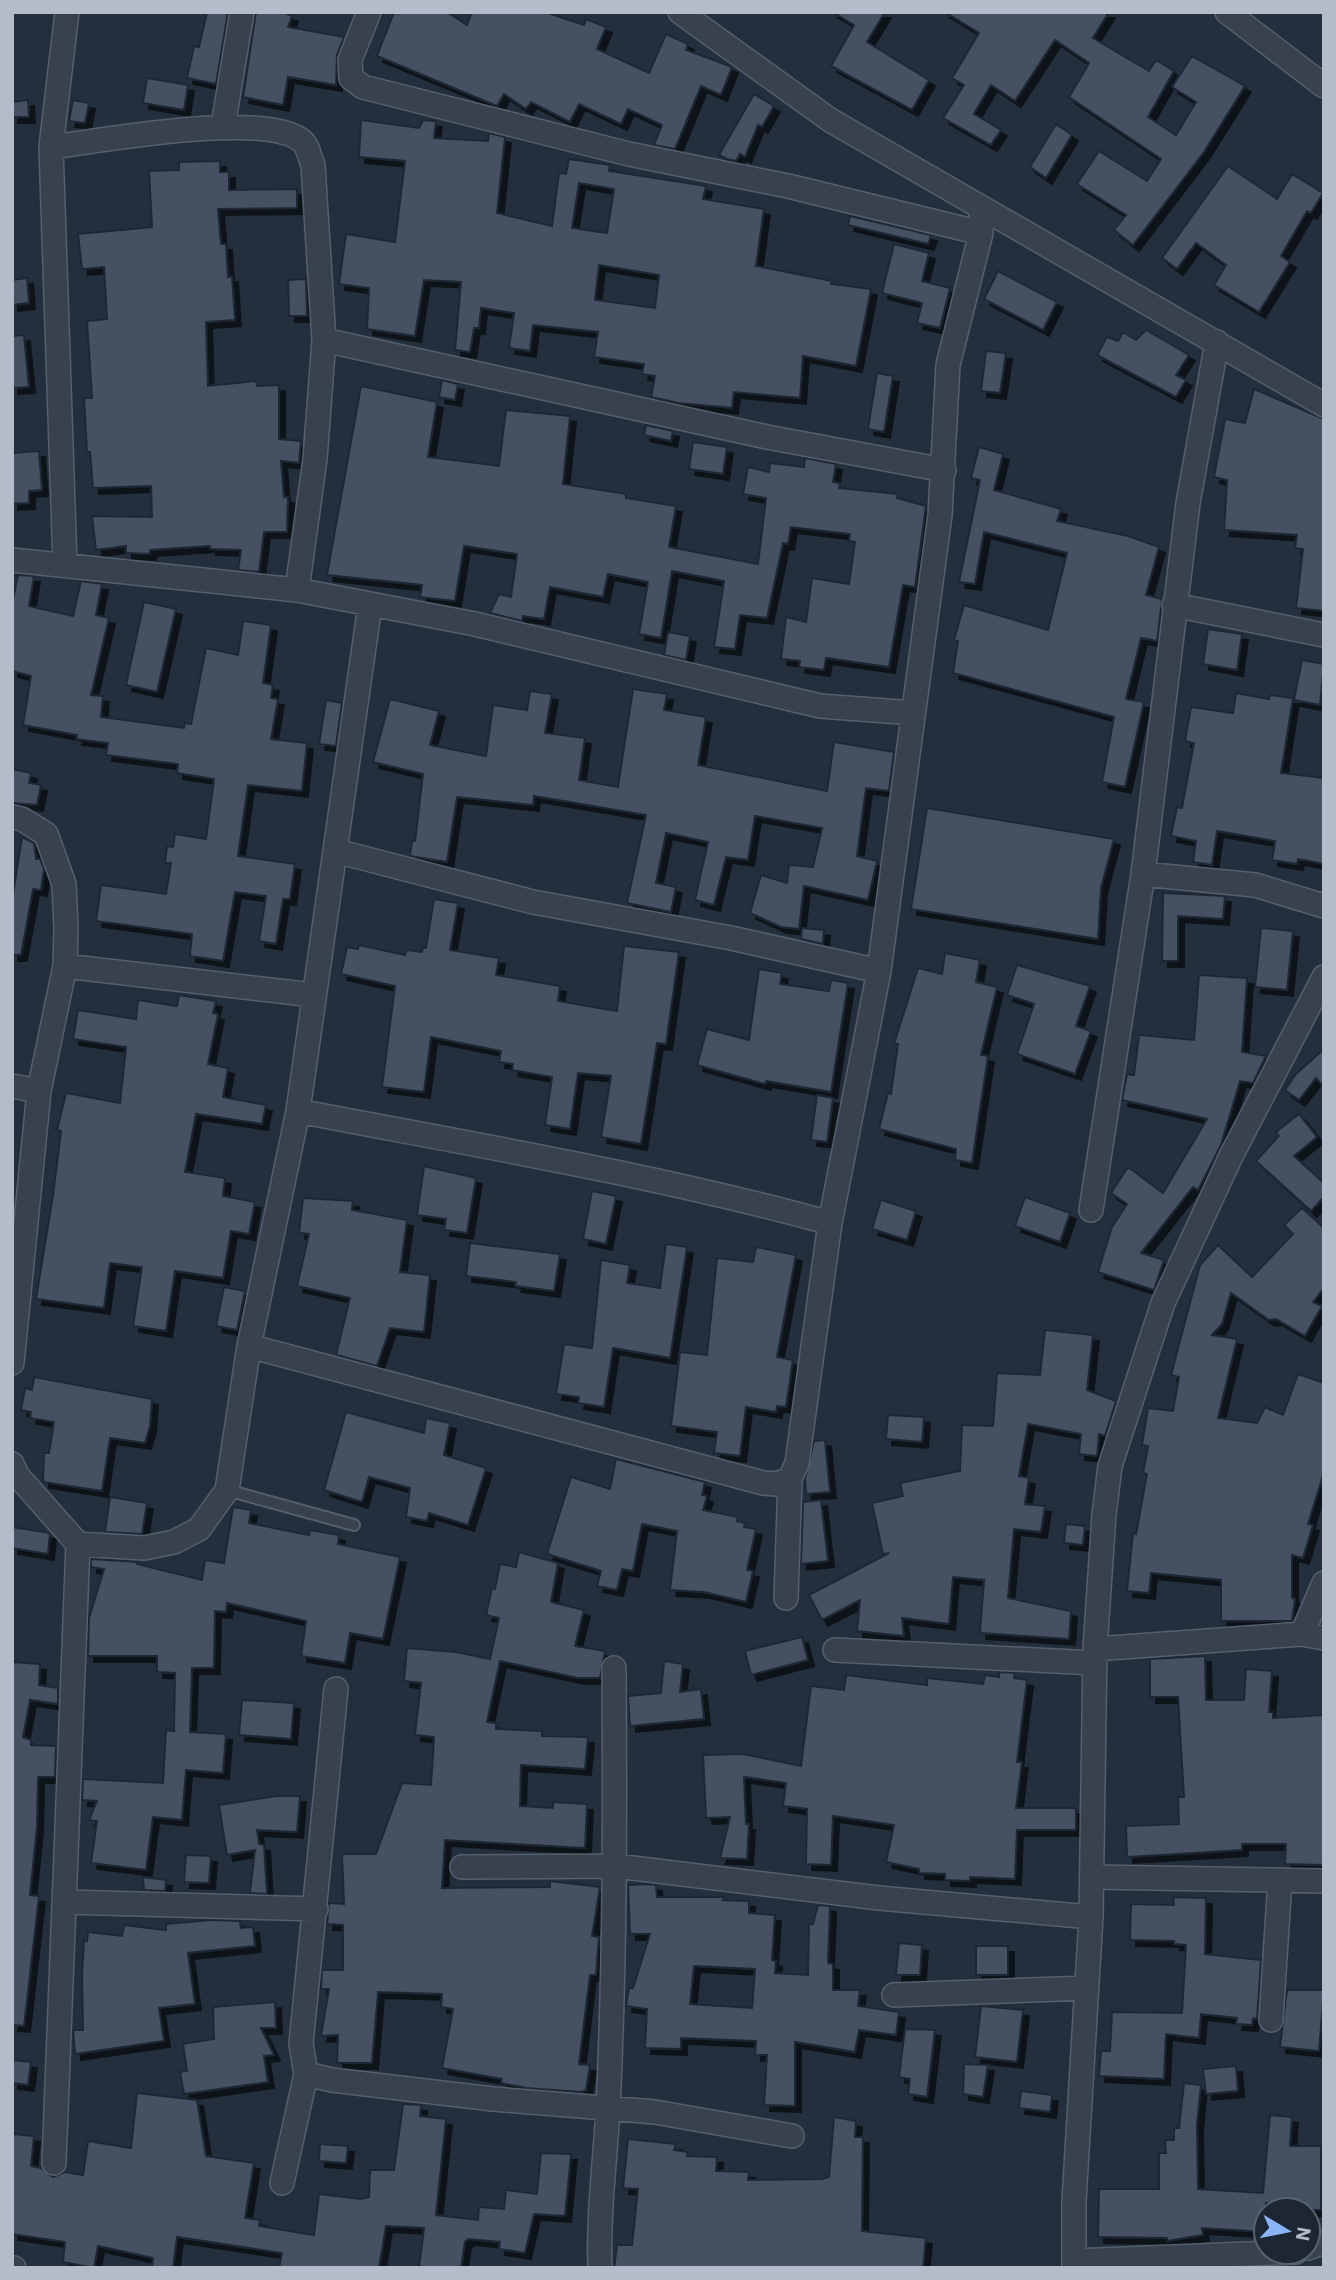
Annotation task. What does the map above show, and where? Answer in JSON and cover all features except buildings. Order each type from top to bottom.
[{"type":"street","points":[[65,564],[51,147],[67,12]]},
{"type":"street","points":[[223,126],[242,12]]},
{"type":"street","points":[[369,12],[351,60],[351,78],[363,87],[629,155],[788,186],[981,233]]},
{"type":"street","points":[[680,12],[712,22],[830,120],[1324,404]]},
{"type":"street","points":[[1227,12],[1324,86]]},
{"type":"street","points":[[51,147],[223,126],[285,131],[304,142],[313,165],[324,340],[315,459],[297,590]]},
{"type":"street","points":[[786,1598],[790,1479],[797,1463],[830,1223],[879,971],[944,470],[947,365],[981,233],[981,207]]},
{"type":"street","points":[[324,340],[767,437],[944,470]]},
{"type":"street","points":[[1091,1210],[1143,874],[1188,503],[1217,342]]},
{"type":"street","points":[[12,560],[297,590],[475,624],[821,706],[913,713]]},
{"type":"street","points":[[78,1544],[144,1548],[174,1542],[199,1529],[227,1490],[249,1346],[298,1111],[370,605]]},
{"type":"street","points":[[1174,605],[1324,635]]},
{"type":"street","points":[[12,817],[22,818],[46,834],[54,854],[64,884],[65,966],[38,1091],[12,1363]]},
{"type":"street","points":[[336,851],[533,902],[731,938],[879,971]]},
{"type":"street","points":[[1143,874],[1255,885],[1324,906]]},
{"type":"street","points":[[65,966],[313,995]]},
{"type":"street","points":[[1252,2256],[1162,2263],[1074,2264],[1074,2201],[1091,1917],[1095,1656],[1104,1515],[1110,1466],[1122,1421],[1163,1303],[1231,1156],[1324,977]]},
{"type":"street","points":[[12,1086],[38,1091]]},
{"type":"street","points":[[298,1111],[619,1174],[768,1206],[830,1223]]},
{"type":"street","points":[[249,1346],[763,1483],[777,1484],[790,1479]]},
{"type":"street","points":[[12,1464],[17,1475],[78,1544],[54,2163]]},
{"type":"street","points":[[835,1650],[1095,1656],[1313,1636],[1324,1583]]},
{"type":"street","points":[[600,2268],[598,2229],[608,2109],[616,1866],[614,1668]]},
{"type":"street","points":[[282,2183],[306,2074],[301,2044],[336,1689]]},
{"type":"street","points":[[462,1867],[616,1866],[879,1898],[1091,1917]]},
{"type":"street","points":[[1092,1877],[1324,1881]]},
{"type":"street","points":[[1271,2020],[1280,1880]]},
{"type":"street","points":[[66,1902],[316,1909]]},
{"type":"street","points":[[894,1995],[1087,1988]]},
{"type":"street","points":[[306,2074],[413,2090],[693,2117],[792,2136]]},
{"type":"lane","points":[[227,1490],[354,1525]]}]
